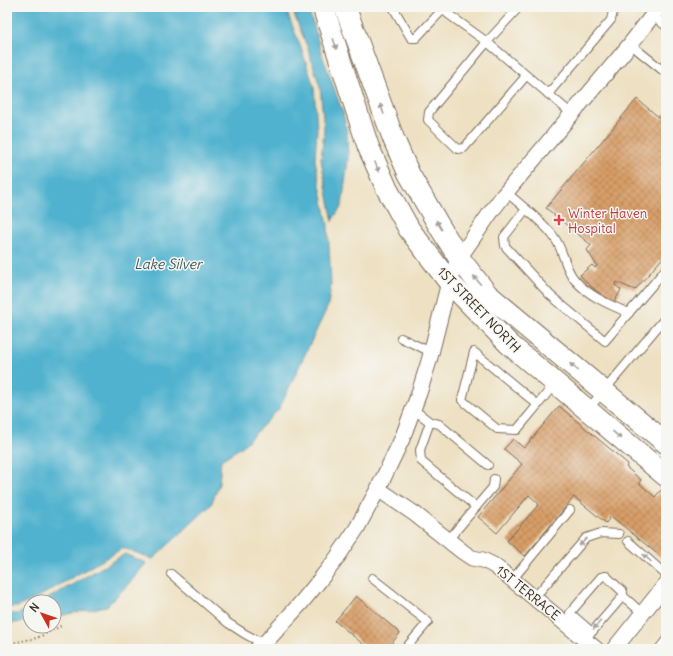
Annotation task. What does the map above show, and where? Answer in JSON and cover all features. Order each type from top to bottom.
[{"type":"main road","name":"1ST STREET NORTH","points":[[323,7],[368,146],[387,190],[409,229],[449,282],[509,344],[666,476]]},
{"type":"main road","name":"1ST STREET NORTH","points":[[345,7],[394,140],[409,174],[459,258],[487,294],[666,443]]},
{"type":"street","points":[[264,647],[334,562],[357,528],[378,489],[402,439],[413,409],[429,361],[430,352],[449,282],[459,258],[506,192],[656,11]]},
{"type":"street","name":"1ST TERRACE","points":[[378,489],[415,514],[472,558],[483,560],[493,565],[534,598],[567,617],[596,649]]},
{"type":"street","points":[[614,649],[666,584]]},
{"type":"lane","points":[[394,7],[411,38],[416,38],[445,8],[448,14],[487,42],[572,114]]},
{"type":"lane","points":[[519,7],[487,42],[429,112],[428,120],[458,149],[464,148],[526,76]]},
{"type":"lane","points":[[548,94],[611,20],[614,7]]},
{"type":"lane","points":[[656,11],[666,26]]},
{"type":"lane","points":[[630,44],[666,73]]},
{"type":"lane","points":[[506,192],[550,231],[557,241],[566,267],[576,281],[588,292],[606,303],[629,313]]},
{"type":"lane","points":[[526,209],[504,237],[505,246],[550,295],[605,341],[666,269]]},
{"type":"lane","points":[[587,409],[604,392],[666,317]]},
{"type":"lane","points":[[401,338],[430,352]]},
{"type":"lane","points":[[538,405],[474,352],[462,400],[498,429],[517,430],[538,405],[555,382]]},
{"type":"lane","points":[[413,409],[430,422],[439,424],[488,465]]},
{"type":"lane","points":[[430,422],[420,450],[421,461],[476,507]]},
{"type":"lane","points":[[448,540],[493,487],[494,479]]},
{"type":"lane","points":[[512,580],[570,510]]},
{"type":"lane","points":[[534,598],[586,538],[601,533],[619,534]]},
{"type":"lane","points":[[628,541],[666,575]]},
{"type":"lane","points":[[171,574],[228,623],[264,647]]},
{"type":"lane","points":[[623,596],[592,632],[567,617],[601,577],[606,576],[623,592],[623,596],[642,613]]},
{"type":"lane","points":[[372,578],[428,622],[405,649]]},
{"type":"lane","points":[[659,649],[666,640]]},
{"type":"path","points":[[7,644],[37,638],[45,634]]},
{"type":"water","name":"Lake Silver","points":[[7,7],[285,7],[314,87],[317,129],[315,160],[328,225],[331,285],[328,306],[279,409],[243,446],[221,460],[219,484],[211,505],[153,559],[123,548],[44,594],[22,594],[22,605],[17,607],[7,607]]},
{"type":"water","points":[[291,7],[307,7],[321,52],[343,113],[347,132],[348,160],[342,206],[333,219],[333,222],[321,160],[324,129],[320,87],[307,46]]},
{"type":"water","points":[[125,554],[146,563],[107,606],[62,615],[62,594],[56,594]]},
{"type":"water","points":[[22,612],[22,622],[7,624],[7,614],[18,614]]},
{"type":"building","points":[[637,99],[661,119],[666,112],[666,254],[635,290],[616,282],[615,285],[621,290],[614,302],[589,285],[580,275],[592,265],[595,268],[597,266],[587,250],[591,245],[546,208]]},
{"type":"building","points":[[559,406],[628,464],[626,467],[641,480],[639,483],[655,497],[661,490],[666,495],[666,551],[661,557],[611,516],[606,523],[574,497],[525,556],[507,541],[539,504],[529,495],[497,533],[478,517],[522,464],[504,449],[513,439],[524,448]]},
{"type":"building","points":[[356,596],[400,633],[387,649],[369,649],[335,621]]},
{"type":"place","name":"Winter Haven Hospital","points":[[559,220]]}]
